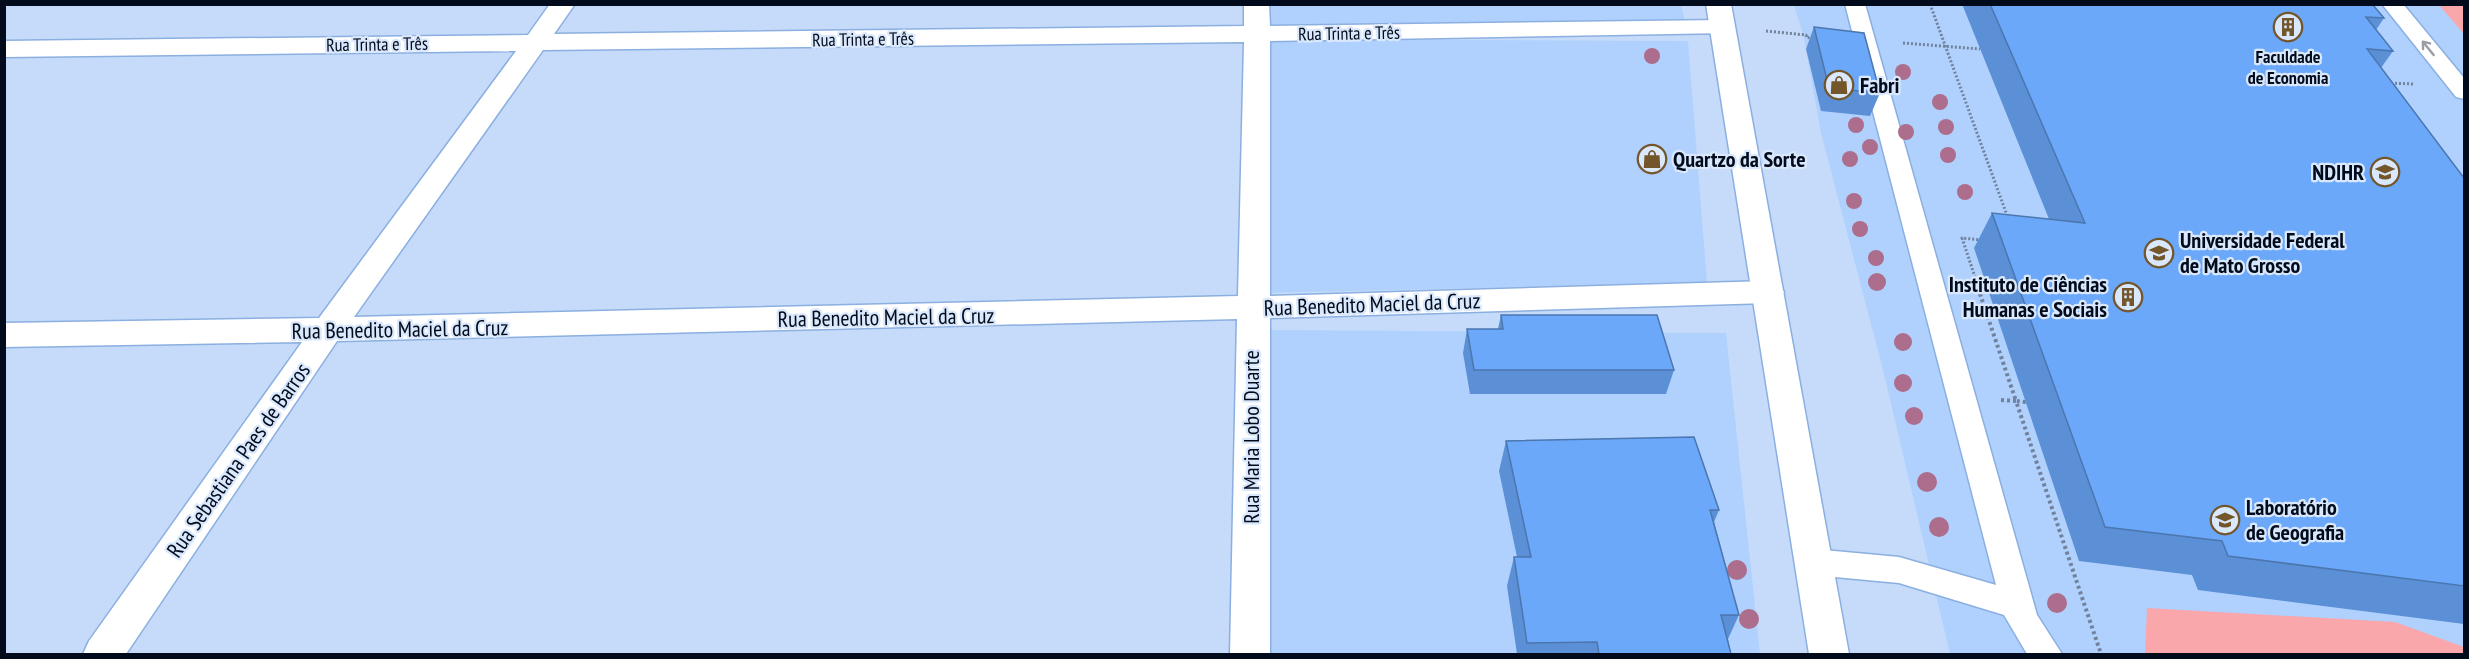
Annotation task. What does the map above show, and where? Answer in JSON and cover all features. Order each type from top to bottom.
[{"type":"street","name":"Rua Sebastiana Paes de Barros","points":[[103,654],[327,331],[563,4]]},
{"type":"street","name":"Rua Trinta e Três","points":[[4,49],[536,42],[1256,20],[1720,16]]},
{"type":"street","points":[[1720,16],[1829,654]]},
{"type":"street","name":"Rua Maria Lobo Duarte","points":[[1250,654],[1256,20]]},
{"type":"street","name":"Rua Benedito Maciel da Cruz","points":[[4,335],[327,331],[1252,308],[1768,292]]},
{"type":"lane","points":[[1855,4],[2018,606],[2032,640],[2044,654]]},
{"type":"lane","points":[[2392,4],[2464,92]]},
{"type":"lane","points":[[1813,562],[1899,570],[1956,585],[2018,606]]},
{"type":"path","points":[[1930,4],[2009,222]]},
{"type":"path","points":[[1984,241],[1962,238],[2101,654]]},
{"type":"path","points":[[1962,396],[2026,402]]},
{"type":"shaded area","points":[[1262,4],[1681,4],[1685,22],[1261,29]]},
{"type":"shaded area","name":"Universidade Federal de Mato Grosso","points":[[1794,5],[2464,5],[2464,654],[1950,654],[1884,374],[1821,133],[1804,38]]},
{"type":"shaded area","points":[[2439,5],[2464,5],[2464,34]]},
{"type":"shaded area","points":[[1271,39],[1688,41],[1707,283],[1263,293]]},
{"type":"shaded area","points":[[1270,330],[1726,333],[1760,654],[1262,654]]},
{"type":"shaded area","points":[[2147,608],[2395,622],[2464,647],[2464,654],[2145,654]]},
{"type":"building","points":[[1990,4],[2372,4],[2384,18],[2366,17],[2393,51],[2367,49],[2464,178],[2464,586],[2228,556],[2222,541],[2105,527],[1992,213],[2085,223]]},
{"type":"building","points":[[1814,27],[1864,33],[1880,93],[1829,88]]},
{"type":"building","points":[[1501,315],[1657,315],[1674,370],[1474,370],[1467,329],[1503,329]]},
{"type":"building","points":[[1694,437],[1719,510],[1710,510],[1739,615],[1721,615],[1731,654],[1599,654],[1597,642],[1527,643],[1514,557],[1531,557],[1506,441]]},
{"type":"place","name":"Faculdade de Economia","points":[[2288,27]]},
{"type":"place","name":"Fabri","points":[[1839,85]]},
{"type":"place","name":"Quartzo da Sorte","points":[[1652,159]]},
{"type":"place","name":"NDIHR","points":[[2385,172]]},
{"type":"place","name":"Universidade Federal de Mato Grosso","points":[[2159,253]]},
{"type":"place","name":"Instituto de Ciências Humanas e Sociais","points":[[2128,297]]},
{"type":"place","name":"Laboratório de Geografia","points":[[2225,520]]}]
